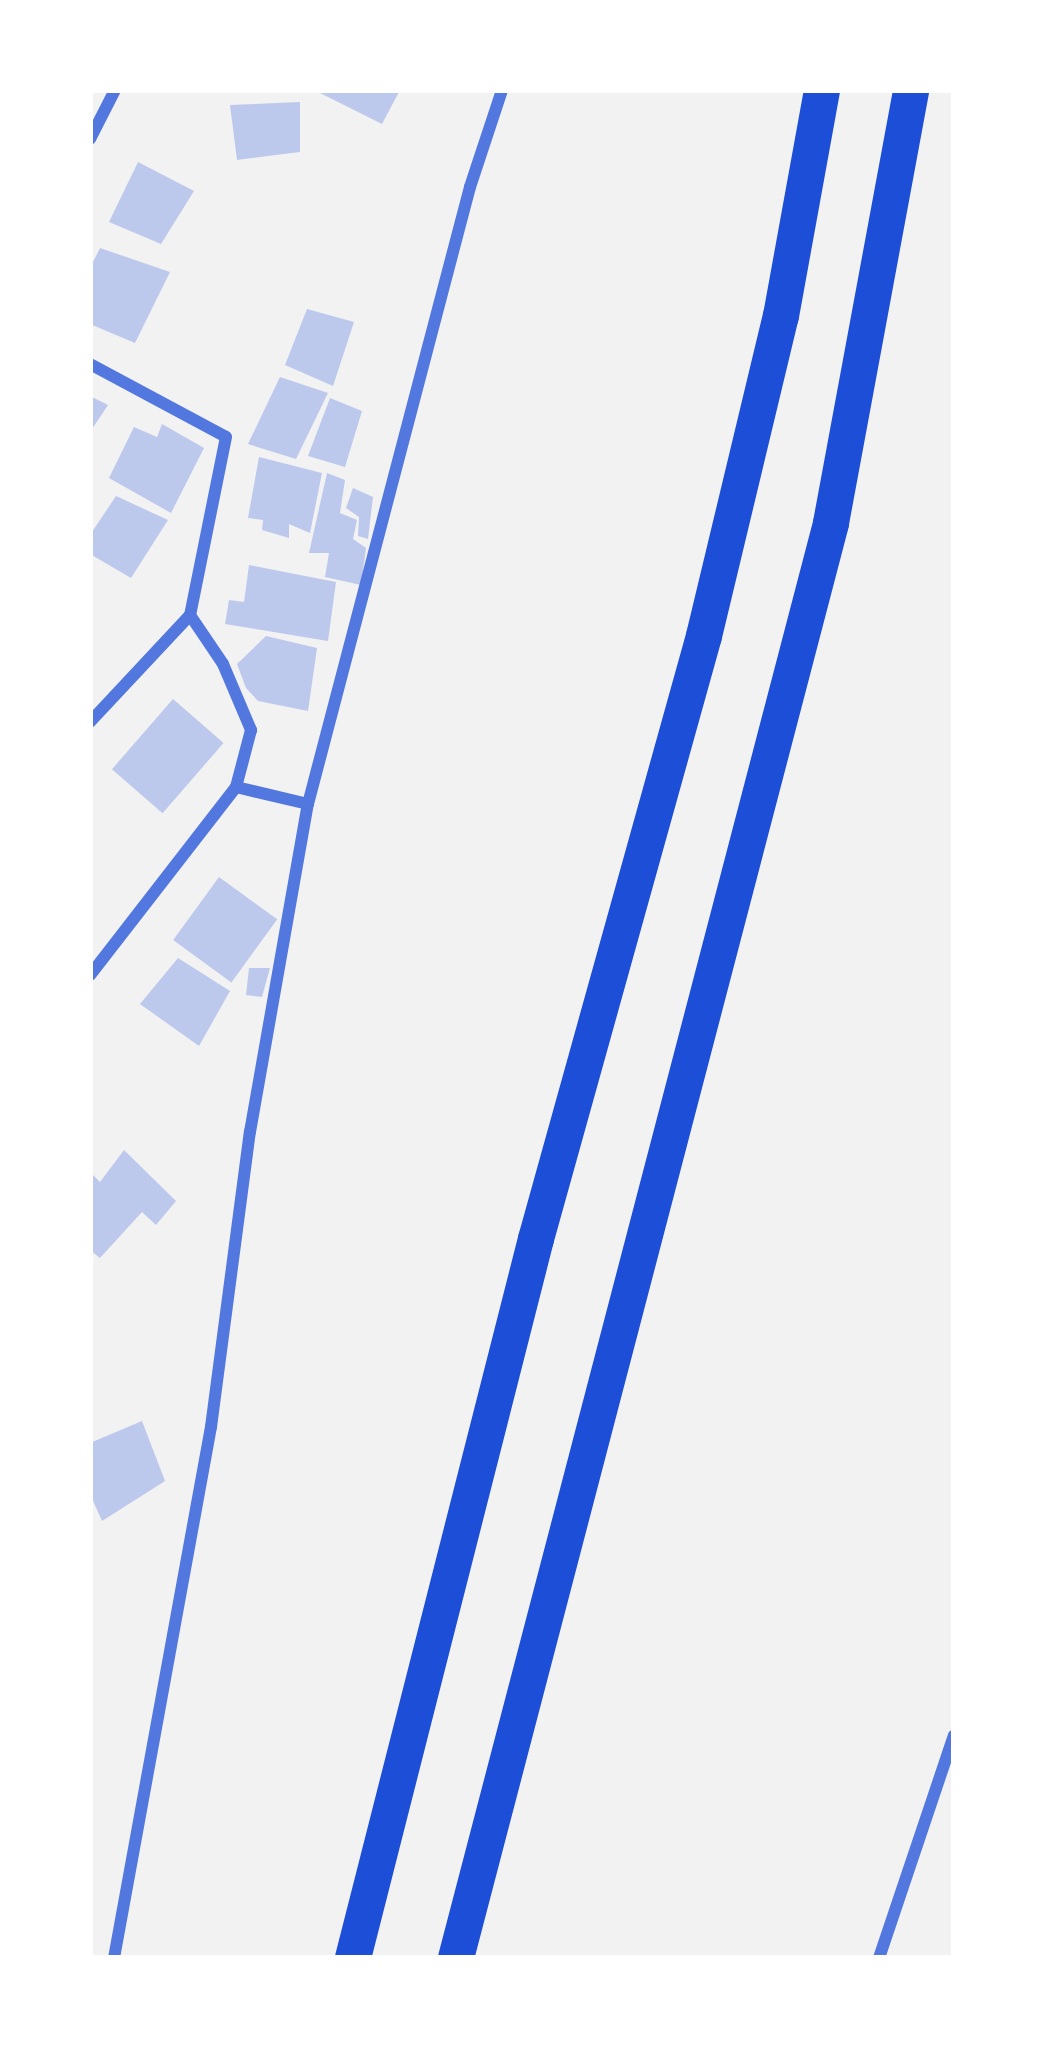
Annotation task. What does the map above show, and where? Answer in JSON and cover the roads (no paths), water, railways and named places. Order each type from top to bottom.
[{"type":"highway","points":[[353,1958],[536,1239],[704,636],[781,316],[822,90]]},
{"type":"highway","points":[[456,1958],[831,523],[911,90]]},
{"type":"street","points":[[90,139],[116,90]]},
{"type":"street","points":[[115,1958],[211,1427],[250,1132],[308,804],[470,187],[502,90]]},
{"type":"street","points":[[90,364],[226,436],[190,614],[90,722]]},
{"type":"street","points":[[90,975],[236,787],[251,730],[223,664],[190,614]]},
{"type":"street","points":[[236,787],[308,804]]},
{"type":"street","points":[[879,1958],[954,1735]]}]
